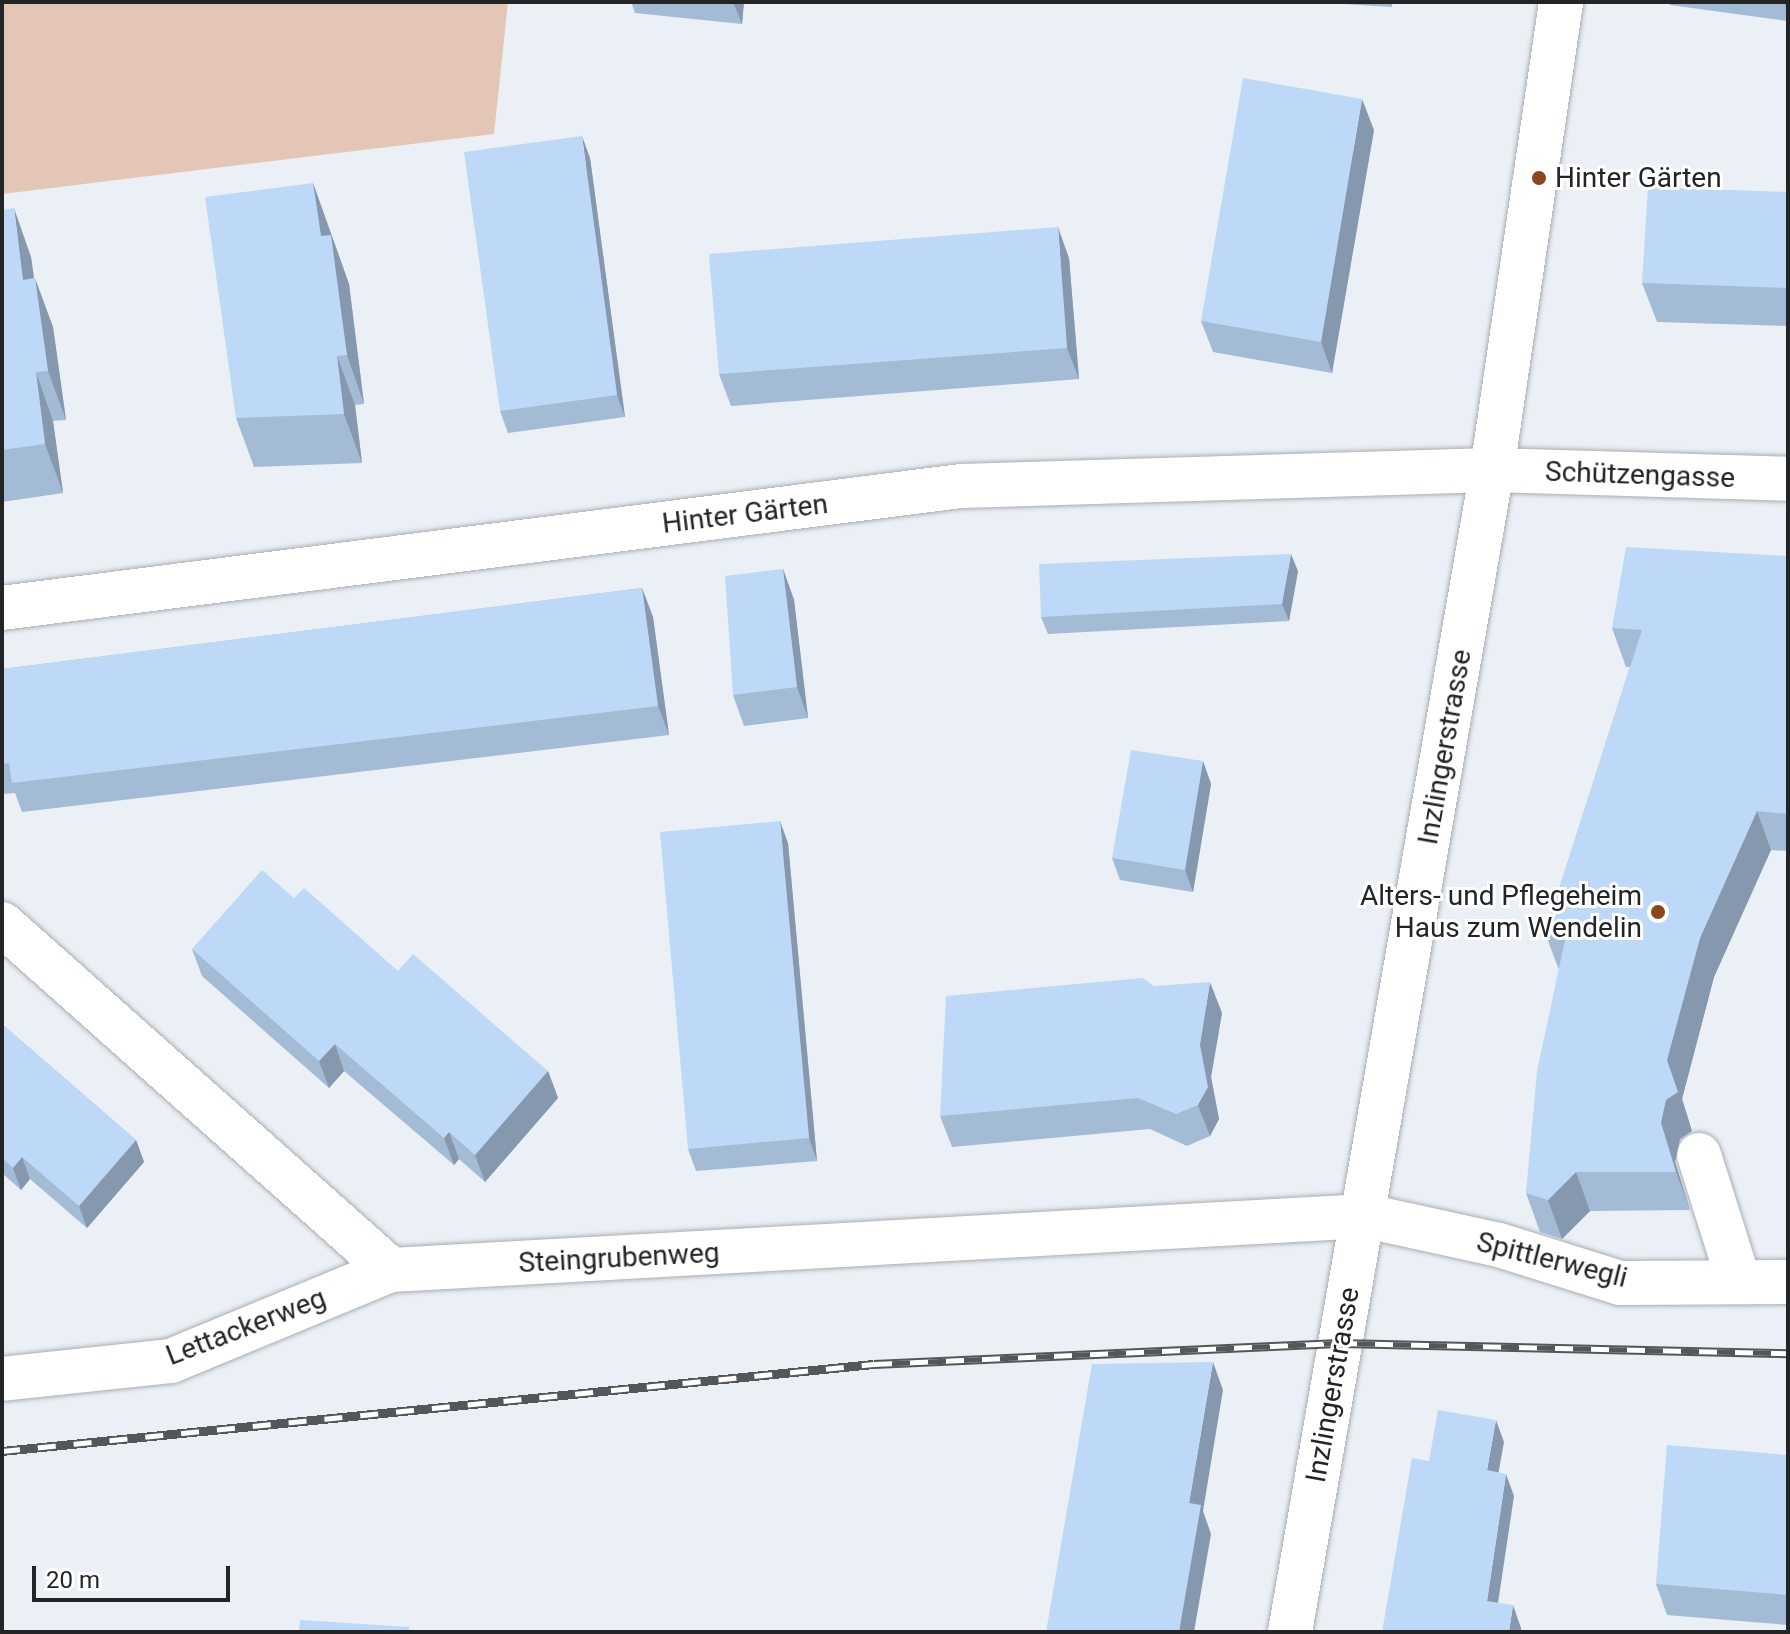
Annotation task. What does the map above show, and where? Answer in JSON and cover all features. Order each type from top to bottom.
[{"type":"street","name":"Inzlingerstrasse","points":[[1290,1632],[1366,1216],[1492,470],[1561,2]]},
{"type":"street","name":"Schützengasse","points":[[1492,470],[1788,479]]},
{"type":"street","name":"Hinter Gärten","points":[[2,608],[961,486],[1492,470]]},
{"type":"street","points":[[2,924],[391,1270]]},
{"type":"street","points":[[1699,1155],[1738,1279]]},
{"type":"street","name":"Steingrubenweg","points":[[391,1270],[1366,1216]]},
{"type":"street","name":"Spittlerwegli","points":[[1366,1216],[1499,1245],[1620,1283],[1738,1279],[1788,1282]]},
{"type":"street","name":"Lettackerweg","points":[[2,1379],[171,1361],[391,1270]]},
{"type":"shaded area","points":[[2,2],[508,2],[494,134],[2,194]]},
{"type":"building","points":[[1243,78],[1362,99],[1321,342],[1201,321]]},
{"type":"building","points":[[582,136],[617,395],[500,411],[464,152]]},
{"type":"building","points":[[313,183],[321,236],[331,235],[347,355],[337,356],[344,414],[236,418],[205,197]]},
{"type":"building","points":[[1648,187],[1788,192],[1788,288],[1642,283]]},
{"type":"building","points":[[14,208],[23,280],[35,278],[48,371],[36,372],[45,444],[2,450],[2,210]]},
{"type":"building","points":[[1058,227],[1067,348],[719,374],[709,254]]},
{"type":"building","name":"Alters- und Pflegeheim Haus zum Wendelin","points":[[1626,547],[1788,556],[1788,814],[1757,811],[1700,938],[1667,1060],[1678,1092],[1666,1100],[1661,1123],[1676,1172],[1576,1172],[1548,1200],[1526,1193],[1537,1071],[1565,940],[1545,933],[1642,630],[1612,628]]},
{"type":"building","points":[[1291,554],[1282,604],[1041,617],[1039,564]]},
{"type":"building","points":[[783,569],[797,687],[733,695],[725,576]]},
{"type":"building","points":[[642,588],[658,706],[12,783],[9,763],[2,764],[2,669]]},
{"type":"building","points":[[1131,750],[1203,761],[1185,870],[1112,858]]},
{"type":"building","points":[[780,821],[809,1138],[688,1149],[660,832]]},
{"type":"building","points":[[262,870],[294,898],[304,888],[398,971],[413,954],[548,1071],[475,1155],[449,1132],[444,1138],[335,1044],[319,1061],[192,949]]},
{"type":"building","points":[[1143,978],[1154,986],[1210,982],[1200,1045],[1208,1087],[1198,1105],[1176,1114],[1138,1098],[940,1116],[946,996]]},
{"type":"building","points":[[2,1024],[136,1140],[79,1206],[22,1157],[13,1168],[2,1158]]},
{"type":"building","points":[[1213,1362],[1189,1503],[1201,1505],[1179,1632],[1046,1632],[1092,1364]]},
{"type":"building","points":[[1438,1410],[1496,1420],[1487,1470],[1506,1474],[1487,1601],[1513,1605],[1509,1632],[1382,1632],[1412,1458],[1429,1461]]},
{"type":"building","points":[[1667,1445],[1788,1455],[1788,1595],[1656,1584]]},
{"type":"building","points":[[300,1620],[409,1627],[409,1632],[299,1632]]},
{"type":"railway","points":[[2,1451],[874,1364],[1339,1343],[1788,1353]]},
{"type":"place","name":"Hinter Gärten","points":[[1539,178]]},
{"type":"place","name":"Alters- und Pflegeheim Haus zum Wendelin","points":[[1658,912]]}]
